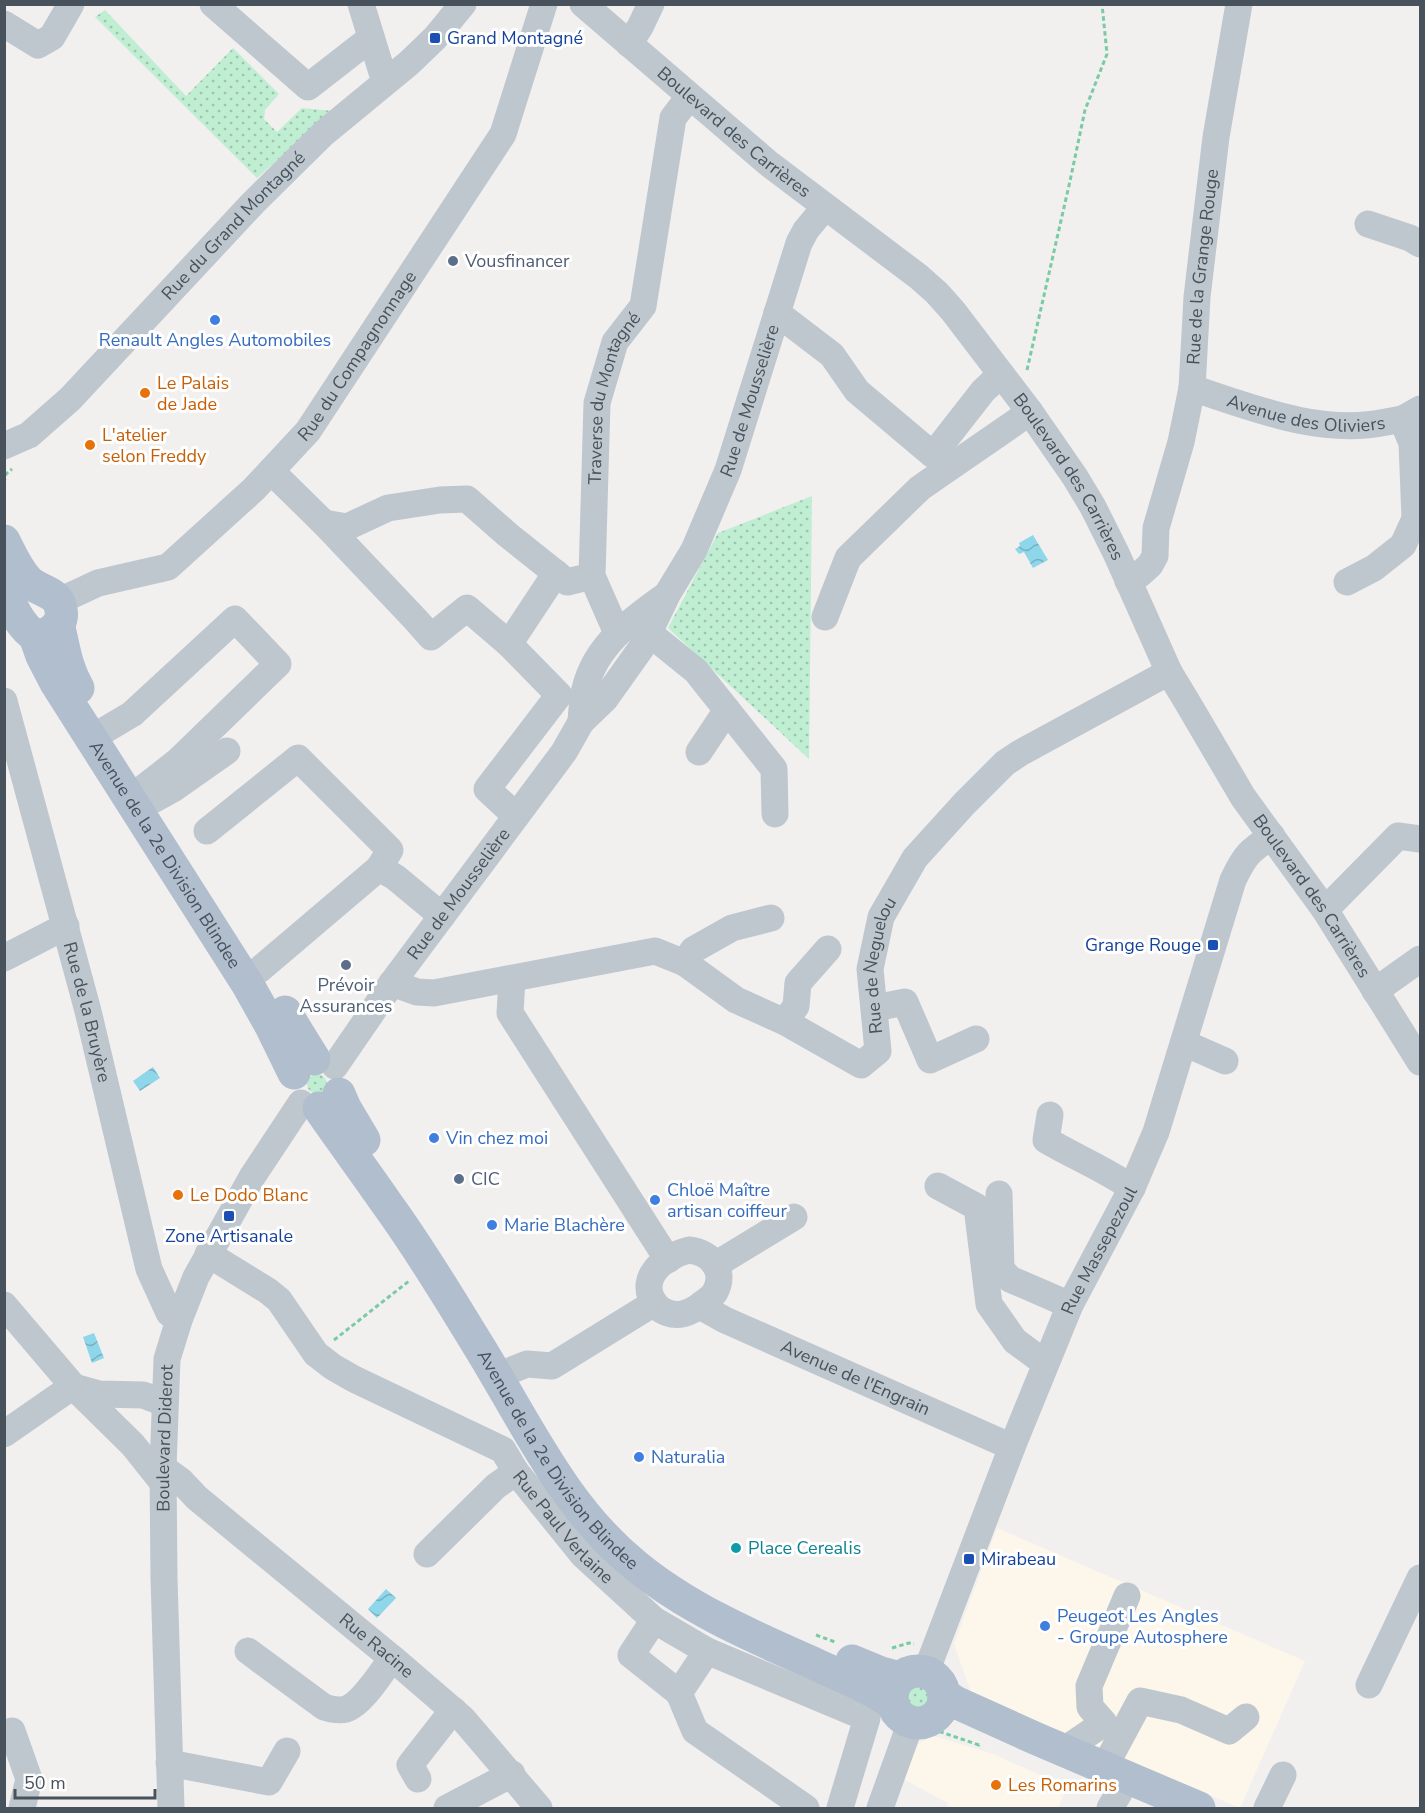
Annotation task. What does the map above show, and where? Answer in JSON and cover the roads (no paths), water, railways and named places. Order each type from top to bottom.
[{"type":"main road","points":[[4,541],[17,567],[30,583],[54,595],[35,623],[4,591]]},
{"type":"main road","name":"Avenue de la 2e Division Blindee","points":[[35,623],[65,659],[71,676],[145,796],[259,970],[317,1084],[556,1475],[584,1513],[610,1542],[634,1565],[690,1604],[881,1695],[989,1718],[1068,1752],[1111,1790],[1199,1809]]},
{"type":"main road","name":"Avenue de la 2e Division Blindee","points":[[35,623],[42,656],[56,683],[248,985],[271,1026],[317,1084],[345,1108],[583,1486],[623,1536],[671,1574],[722,1604],[881,1673],[919,1703],[1157,1809]]},
{"type":"street","points":[[4,24],[38,45],[52,37],[71,4]]},
{"type":"street","points":[[213,4],[308,87],[371,38]]},
{"type":"street","points":[[361,4],[385,82]]},
{"type":"street","name":"Rue du Grand Montagné","points":[[4,446],[29,435],[70,399],[253,203],[324,133],[410,63],[435,38],[463,4]]},
{"type":"street","name":"Rue du Compagnonnage","points":[[35,623],[98,583],[168,567],[254,489],[308,431],[503,134],[544,4]]},
{"type":"street","name":"Boulevard des Carrières","points":[[583,4],[768,163],[919,277],[937,293],[1006,380],[1094,507],[1169,672],[1243,796],[1325,910],[1420,1062]]},
{"type":"street","points":[[629,44],[651,4]]},
{"type":"street","name":"Rue de la Grange Rouge","points":[[1128,580],[1140,574],[1150,565],[1155,556],[1156,528],[1181,442],[1192,388],[1197,297],[1216,137],[1239,4]]},
{"type":"street","name":"Traverse du Montagné","points":[[617,633],[592,576],[597,403],[615,342],[643,306],[673,118],[689,97]]},
{"type":"street","name":"Rue de Mousselière","points":[[317,1084],[564,752],[581,722],[605,699],[642,647],[668,593],[694,550],[728,470],[799,243],[806,230],[825,207]]},
{"type":"street","points":[[1368,224],[1410,238],[1420,244]]},
{"type":"street","points":[[777,313],[832,355],[857,391],[933,455],[983,391],[1006,380]]},
{"type":"street","name":"Avenue des Oliviers","points":[[1192,388],[1307,423],[1353,427],[1375,425],[1412,414]]},
{"type":"street","points":[[825,617],[848,558],[920,488],[1030,412]]},
{"type":"street","points":[[1347,582],[1374,568],[1403,545],[1418,522],[1412,414]]},
{"type":"street","points":[[271,471],[324,523],[431,637],[467,608],[509,644],[572,692],[487,789],[516,816]]},
{"type":"street","points":[[324,523],[347,527],[388,508],[440,500],[467,500],[508,536],[567,582],[592,576]]},
{"type":"street","name":"Rue de la Grange Rouge","points":[[1116,553],[1130,552],[1142,546],[1156,528]]},
{"type":"street","points":[[509,644],[556,573]]},
{"type":"street","name":"Rue de Mousselière","points":[[581,722],[572,692],[617,633],[668,593]]},
{"type":"street","points":[[105,730],[132,714],[235,619],[278,664],[145,796]]},
{"type":"street","points":[[649,633],[696,671],[774,769],[775,814]]},
{"type":"street","name":"Rue de Neguelou","points":[[392,983],[417,992],[434,993],[655,951],[685,963],[736,1000],[785,1022],[861,1065],[878,1051],[870,969],[881,916],[915,858],[1005,763],[1169,672]]},
{"type":"street","name":"Rue de la Bruyère","points":[[4,701],[88,1011],[149,1269],[169,1313],[179,1320]]},
{"type":"street","points":[[699,752],[727,710]]},
{"type":"street","points":[[145,796],[173,789],[227,751]]},
{"type":"street","points":[[207,831],[298,758],[390,850],[379,868],[259,970]]},
{"type":"street","name":"Rue Massepezoul","points":[[880,1809],[1012,1447],[1045,1363],[1070,1305],[1132,1188],[1156,1132],[1233,880],[1250,850],[1272,836]]},
{"type":"street","points":[[1325,910],[1398,836],[1420,839]]},
{"type":"street","points":[[379,868],[395,877],[442,916]]},
{"type":"street","points":[[685,963],[693,950],[732,928],[771,918]]},
{"type":"street","points":[[4,958],[66,926]]},
{"type":"street","points":[[785,1022],[796,1006],[798,983],[828,949]]},
{"type":"street","points":[[1375,991],[1420,959]]},
{"type":"street","points":[[512,979],[510,1013],[668,1260]]},
{"type":"street","points":[[875,1008],[905,1002],[930,1060],[976,1039]]},
{"type":"street","points":[[1184,1044],[1225,1061]]},
{"type":"street","name":"Boulevard Diderot","points":[[171,1809],[164,1578],[167,1359],[179,1320],[208,1254],[252,1177],[317,1084]]},
{"type":"street","points":[[1050,1114],[1046,1140],[1114,1175],[1132,1188]]},
{"type":"street","points":[[938,1186],[977,1207],[989,1304],[1016,1341],[1045,1363]]},
{"type":"street","points":[[999,1194],[1000,1269],[1010,1278],[1070,1305]]},
{"type":"street","points":[[715,1265],[794,1217]]},
{"type":"street","points":[[697,1251],[705,1254],[715,1265],[719,1276],[718,1285],[709,1300],[679,1315],[662,1311],[654,1303],[649,1289],[653,1273],[658,1266],[680,1252],[697,1251]]},
{"type":"street","name":"Rue Paul Verlaine","points":[[208,1254],[279,1300],[316,1354],[333,1367],[503,1450],[516,1472],[583,1555],[654,1620],[707,1651],[867,1718],[840,1809]]},
{"type":"street","points":[[512,1370],[527,1364],[552,1366],[654,1303]]},
{"type":"street","name":"Avenue de l'Engrain","points":[[702,1304],[707,1310],[725,1320],[1012,1447]]},
{"type":"street","name":"Rue Racine","points":[[4,1305],[73,1386],[133,1445],[164,1484],[182,1481],[196,1498],[453,1710],[512,1774],[539,1809]]},
{"type":"street","points":[[124,1394],[167,1359]]},
{"type":"street","points":[[4,1434],[73,1386],[99,1394],[143,1395],[165,1403],[151,1421],[130,1428],[115,1427]]},
{"type":"street","points":[[427,1554],[496,1486],[516,1472]]},
{"type":"street","points":[[1369,1685],[1420,1578]]},
{"type":"street","points":[[1111,1790],[1113,1728],[1090,1707],[1089,1686],[1127,1596]]},
{"type":"street","points":[[654,1620],[631,1654],[678,1694],[695,1731],[806,1809]]},
{"type":"street","points":[[248,1651],[324,1707],[336,1710],[351,1707],[372,1686],[392,1658]]},
{"type":"street","points":[[678,1694],[707,1651]]},
{"type":"street","points":[[1068,1752],[1073,1744],[1113,1728],[1140,1701],[1181,1710],[1229,1731],[1246,1717]]},
{"type":"street","points":[[418,1779],[410,1765],[453,1710]]},
{"type":"street","points":[[12,1731],[29,1779],[22,1809]]},
{"type":"street","points":[[169,1763],[268,1782],[287,1751]]},
{"type":"street","points":[[447,1809],[512,1774]]},
{"type":"street","points":[[1267,1809],[1283,1775]]},
{"type":"water","points":[[1033,535],[1048,560],[1033,568],[1024,552],[1019,554],[1015,549],[1020,546],[1019,543]]},
{"type":"water","points":[[153,1067],[160,1078],[140,1091],[133,1081]]},
{"type":"water","points":[[94,1333],[104,1358],[92,1363],[83,1337]]},
{"type":"water","points":[[386,1589],[396,1598],[377,1618],[368,1609]]},
{"type":"place","name":"Grand Montagné","points":[[435,38]]},
{"type":"place","name":"Vousfinancer","points":[[453,261]]},
{"type":"place","name":"Renault Angles Automobiles","points":[[215,320]]},
{"type":"place","name":"Le Palais de Jade","points":[[145,393]]},
{"type":"place","name":"L'atelier selon Freddy","points":[[90,445]]},
{"type":"place","name":"Grange Rouge","points":[[1213,945]]},
{"type":"place","name":"Prévoir Assurances","points":[[346,965]]},
{"type":"place","name":"Vin chez moi","points":[[434,1138]]},
{"type":"place","name":"CIC","points":[[459,1179]]},
{"type":"place","name":"Le Dodo Blanc","points":[[178,1195]]},
{"type":"place","name":"Chloë Maître artisan coiffeur","points":[[655,1200]]},
{"type":"place","name":"Zone Artisanale","points":[[229,1216]]},
{"type":"place","name":"Marie Blachère","points":[[492,1225]]},
{"type":"place","name":"Naturalia","points":[[639,1457]]},
{"type":"place","name":"Place Cerealis","points":[[736,1548]]},
{"type":"place","name":"Mirabeau","points":[[969,1559]]},
{"type":"place","name":"Peugeot Les Angles - Groupe Autosphere","points":[[1045,1626]]},
{"type":"place","name":"Les Romarins","points":[[996,1785]]}]
